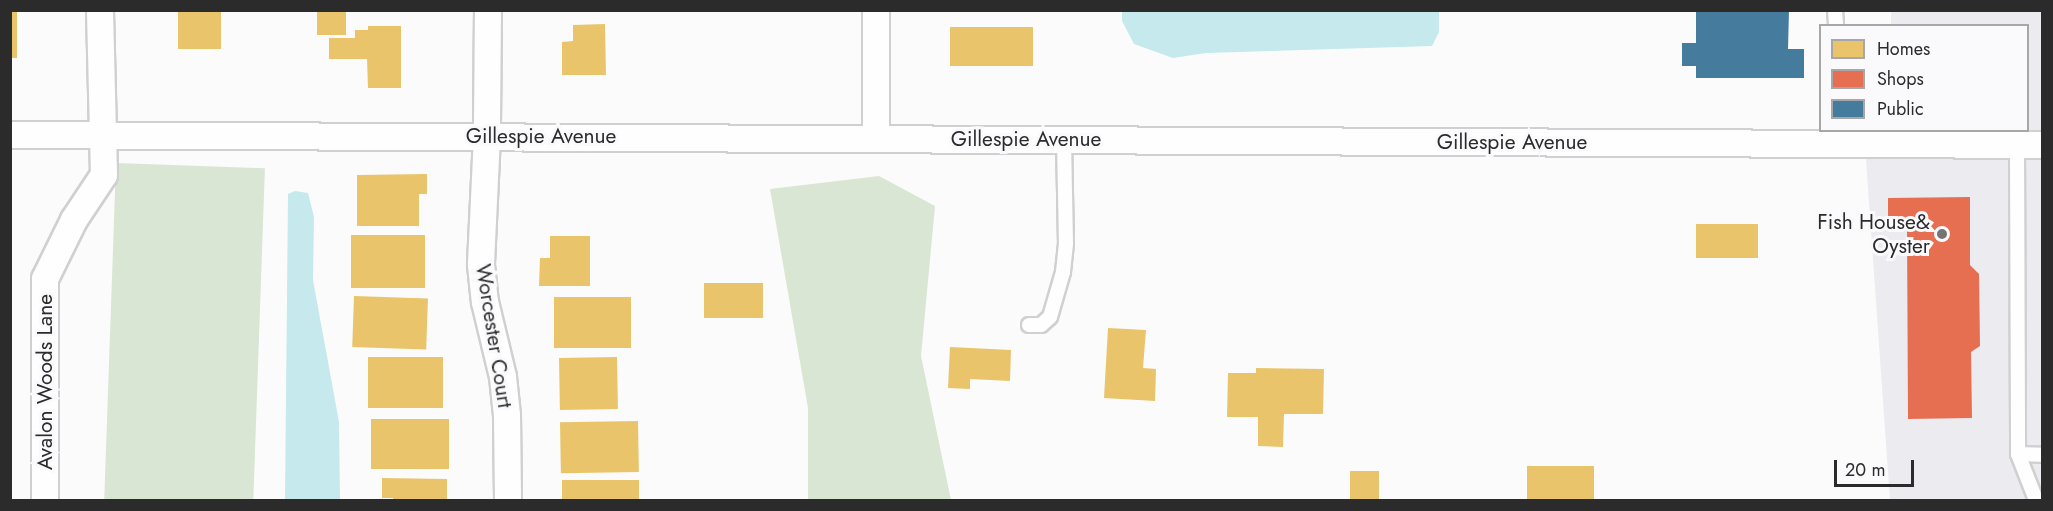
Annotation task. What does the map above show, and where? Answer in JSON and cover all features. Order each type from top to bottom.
[{"type":"street","name":"Avalon Woods Lane","points":[[45,501],[45,279],[74,220],[104,175],[100,10]]},
{"type":"street","name":"Worcester Court","points":[[488,10],[487,136],[481,264],[485,302],[503,376],[507,417],[508,501]]},
{"type":"street","points":[[876,10],[876,139]]},
{"type":"street","name":"Gillespie Avenue","points":[[10,135],[1064,140],[1838,137],[2043,145]]},
{"type":"lane","points":[[1029,326],[1041,325],[1050,317],[1063,272],[1066,244],[1064,140]]},
{"type":"lane","points":[[2017,145],[2018,454],[2036,501]]},
{"type":"lane","points":[[2018,454],[2043,455]]},
{"type":"shaded area","points":[[1891,11],[2041,11],[2042,500],[1890,500],[1864,132],[2029,132],[2029,24],[1891,24]]},
{"type":"green space","points":[[116,163],[265,168],[253,500],[104,500]]},
{"type":"green space","points":[[879,176],[935,206],[921,356],[951,500],[808,500],[808,408],[770,189]]},
{"type":"water","points":[[1122,11],[1439,11],[1439,32],[1432,46],[1206,53],[1173,58],[1134,44],[1122,21]]},
{"type":"water","points":[[295,191],[308,193],[314,217],[313,280],[339,422],[340,500],[285,500],[288,194]]},
{"type":"building: Homes","points":[[10,10],[17,10],[17,58],[10,58]]},
{"type":"building: Homes","points":[[178,10],[221,10],[221,49],[178,49]]},
{"type":"building: Homes","points":[[317,10],[346,10],[346,35],[317,35]]},
{"type":"building: Homes","points":[[605,24],[606,75],[562,75],[562,42],[573,41],[573,25]]},
{"type":"building: Homes","points":[[368,26],[401,26],[401,88],[368,88],[367,59],[329,59],[329,38],[355,38],[355,30],[368,30]]},
{"type":"building: Homes","points":[[950,27],[1033,27],[1033,66],[950,66]]},
{"type":"building: Homes","points":[[427,174],[427,194],[419,194],[419,226],[357,226],[357,175]]},
{"type":"building: Homes","points":[[1696,224],[1758,224],[1758,258],[1696,258]]},
{"type":"building: Homes","points":[[351,235],[425,235],[425,288],[351,288]]},
{"type":"building: Homes","points":[[550,236],[590,236],[590,286],[539,286],[540,258],[550,258]]},
{"type":"building: Homes","points":[[704,283],[763,283],[763,318],[704,318]]},
{"type":"building: Homes","points":[[354,296],[428,299],[426,350],[352,347]]},
{"type":"building: Homes","points":[[554,297],[631,297],[631,348],[554,348]]},
{"type":"building: Homes","points":[[1108,328],[1146,330],[1143,368],[1156,369],[1155,401],[1104,398]]},
{"type":"building: Homes","points":[[950,347],[1011,350],[1010,381],[970,379],[970,389],[948,388]]},
{"type":"building: Homes","points":[[368,357],[443,357],[443,408],[368,408]]},
{"type":"building: Homes","points":[[617,357],[618,409],[560,410],[559,358]]},
{"type":"building: Homes","points":[[1256,368],[1324,369],[1323,414],[1284,414],[1283,447],[1258,446],[1258,417],[1227,417],[1228,373],[1256,373]]},
{"type":"building: Homes","points":[[371,419],[449,419],[449,469],[371,469]]},
{"type":"building: Homes","points":[[638,421],[639,472],[561,473],[560,422]]},
{"type":"building: Homes","points":[[1527,466],[1594,466],[1594,500],[1527,500]]},
{"type":"building: Homes","points":[[1350,471],[1379,471],[1379,500],[1350,500]]},
{"type":"building: Homes","points":[[382,478],[447,479],[447,500],[382,498]]},
{"type":"building: Homes","points":[[562,480],[639,480],[639,500],[562,500]]},
{"type":"building: Shops","points":[[1970,197],[1970,265],[1979,274],[1980,346],[1971,352],[1972,418],[1908,419],[1907,228],[1888,229],[1888,198]]},
{"type":"building: Public","points":[[1696,10],[1789,10],[1788,49],[1804,49],[1804,78],[1696,78],[1696,66],[1682,66],[1682,43],[1696,43]]},
{"type":"place","name":"Fish House& Oyster","points":[[1942,234]]}]
